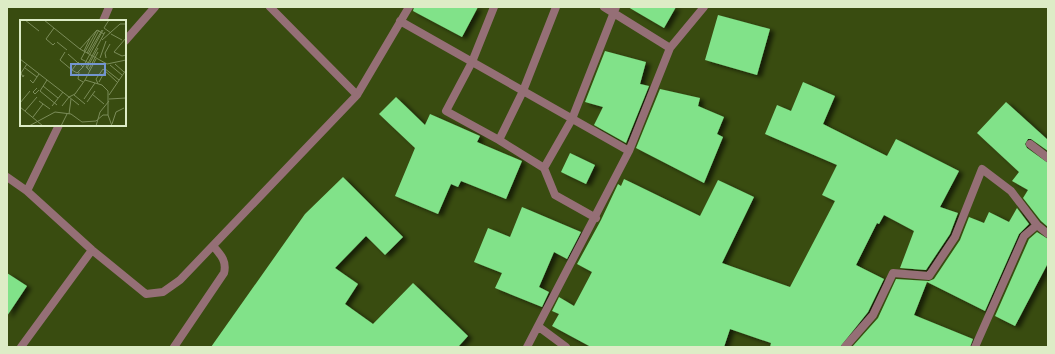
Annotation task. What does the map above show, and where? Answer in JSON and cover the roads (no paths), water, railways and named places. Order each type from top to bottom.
[{"type":"street","points":[[103,20],[109,7]]},
{"type":"street","points":[[126,40],[155,7]]},
{"type":"street","points":[[270,7],[357,95]]},
{"type":"street","points":[[7,176],[27,191],[92,250],[146,294],[156,294],[171,288],[357,95],[409,7]]},
{"type":"street","points":[[494,7],[472,62],[446,111],[499,140],[544,168],[555,195],[596,218]]},
{"type":"street","points":[[499,140],[523,91],[556,7]]},
{"type":"street","points":[[604,7],[614,9],[670,48]]},
{"type":"street","points":[[527,347],[596,218],[629,151],[670,48],[704,7]]},
{"type":"street","points":[[544,168],[572,118],[614,9]]},
{"type":"street","points":[[400,21],[629,151]]},
{"type":"street","points":[[27,191],[59,126]]},
{"type":"street","points":[[1030,144],[1048,158]]},
{"type":"street","points":[[845,347],[873,315],[893,273],[929,276],[955,236],[982,169],[1011,191],[1037,225],[1048,234]]},
{"type":"street","points":[[975,347],[1024,236],[1037,225]]},
{"type":"street","points":[[174,347],[224,273],[226,265],[224,259],[213,246]]},
{"type":"street","points":[[21,347],[92,250]]},
{"type":"street","points":[[539,327],[566,347]]}]
